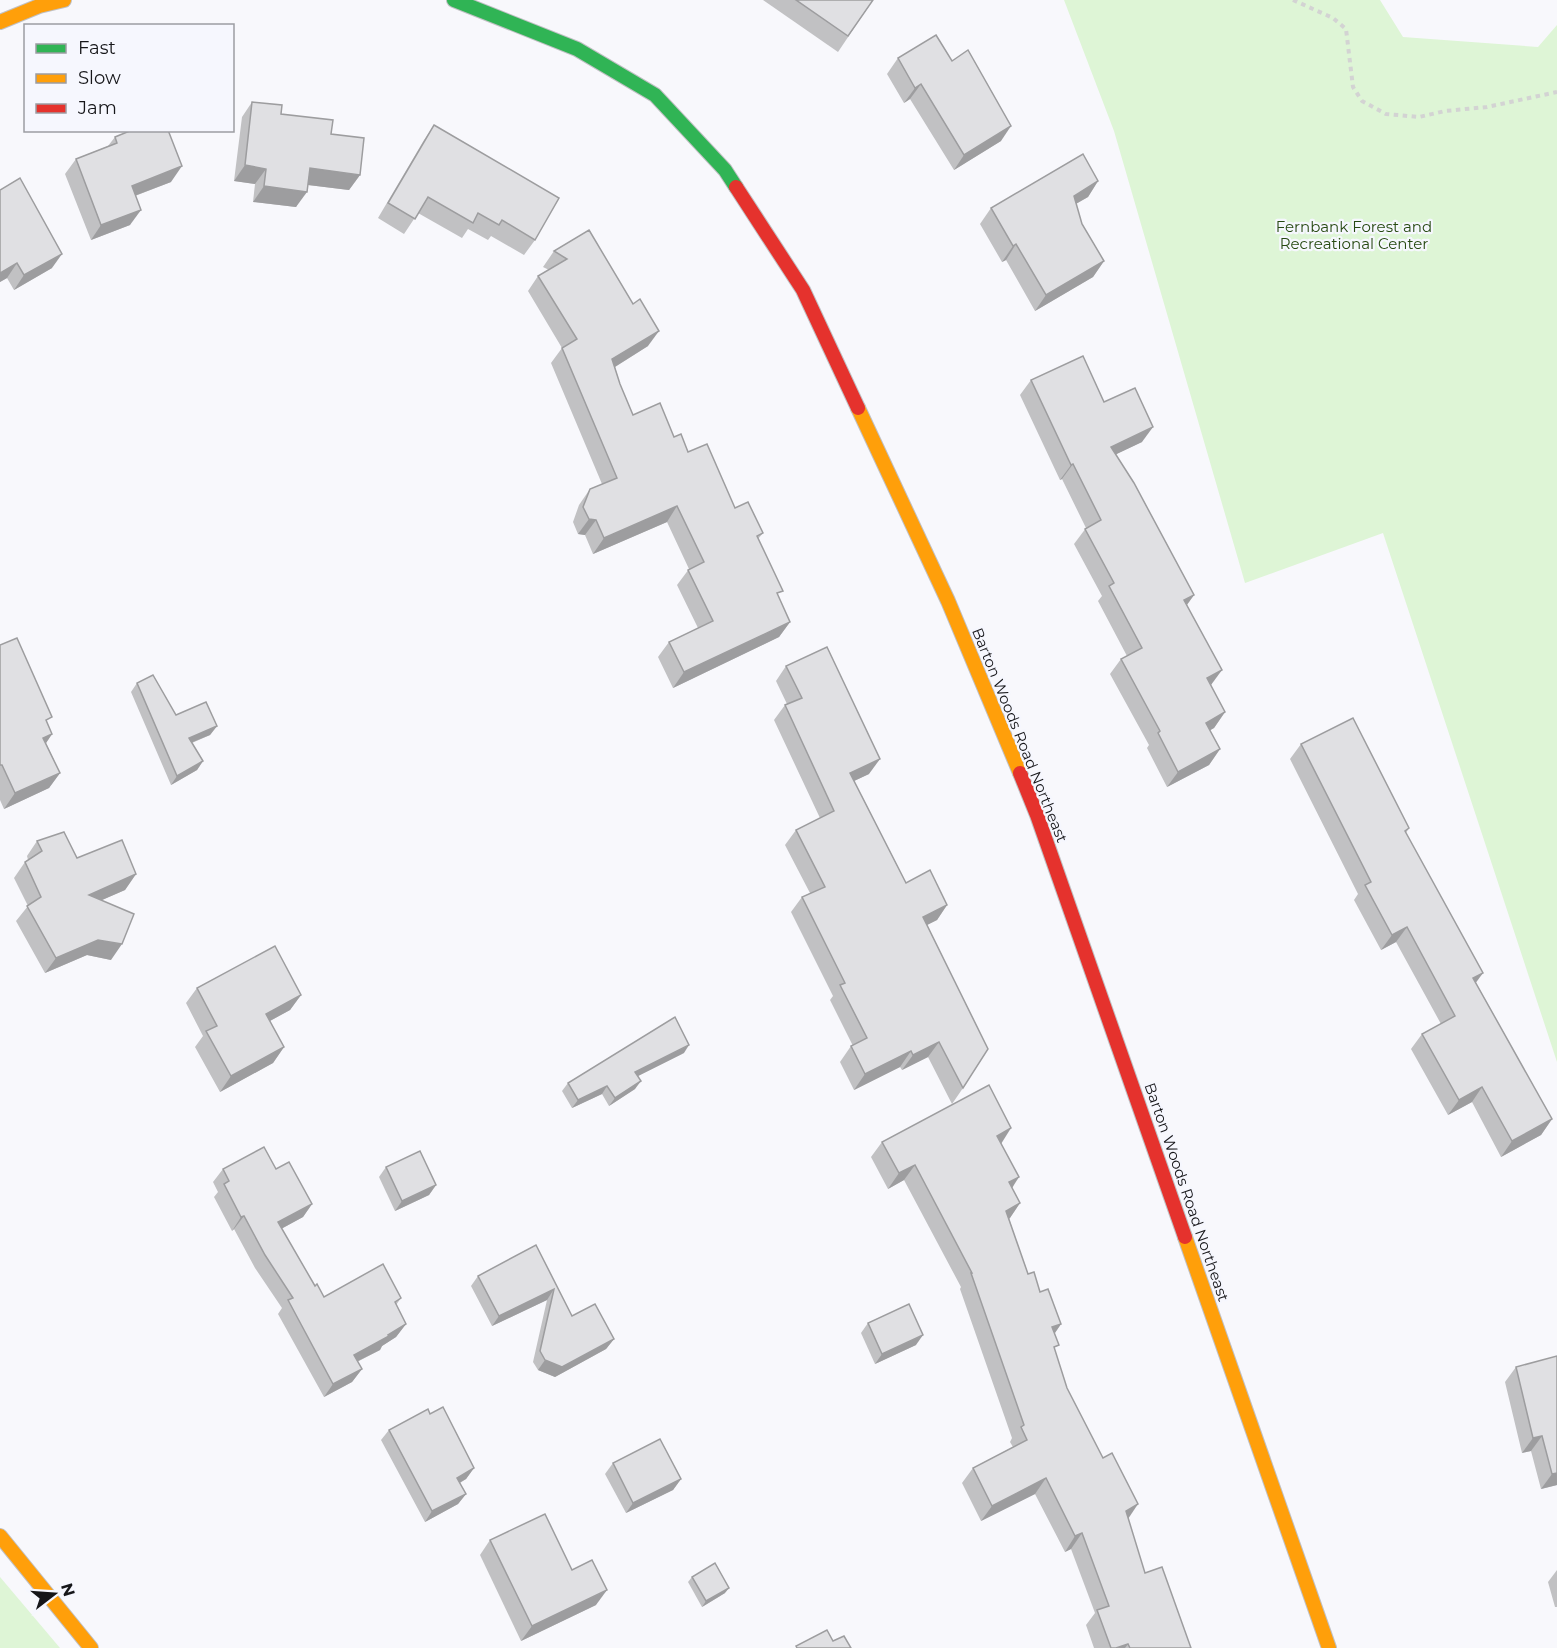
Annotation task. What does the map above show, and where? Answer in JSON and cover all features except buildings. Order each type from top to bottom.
[{"type":"street","points":[[0,22],[39,6],[64,0]]},
{"type":"street","name":"Barton Woods Road Northeast","points":[[454,0],[577,49],[655,95],[725,170],[803,290],[948,601],[1037,815],[1329,1648]]},
{"type":"street","points":[[0,1536],[91,1648]]},
{"type":"path","points":[[1293,0],[1333,18],[1346,28],[1353,87],[1362,101],[1386,114],[1419,117],[1557,92]]},
{"type":"green space","name":"Fernbank Forest and Recreational Center","points":[[1064,0],[1380,0],[1403,37],[1538,47],[1557,25],[1557,1062],[1383,533],[1245,583],[1114,131]]},
{"type":"green space","points":[[0,1577],[60,1648],[0,1648]]},
{"type":"traffic: fast","points":[[454,0],[577,49],[655,95],[725,170],[736,187]]},
{"type":"traffic: slow","points":[[0,22],[39,6],[64,0]]},
{"type":"traffic: slow","points":[[858,408],[948,601],[1020,773]]},
{"type":"traffic: slow","points":[[1185,1237],[1329,1648]]},
{"type":"traffic: slow","points":[[0,1536],[91,1648]]},
{"type":"traffic: jam","points":[[736,187],[803,290],[858,408]]},
{"type":"traffic: jam","points":[[1020,773],[1037,815],[1185,1237]]}]
